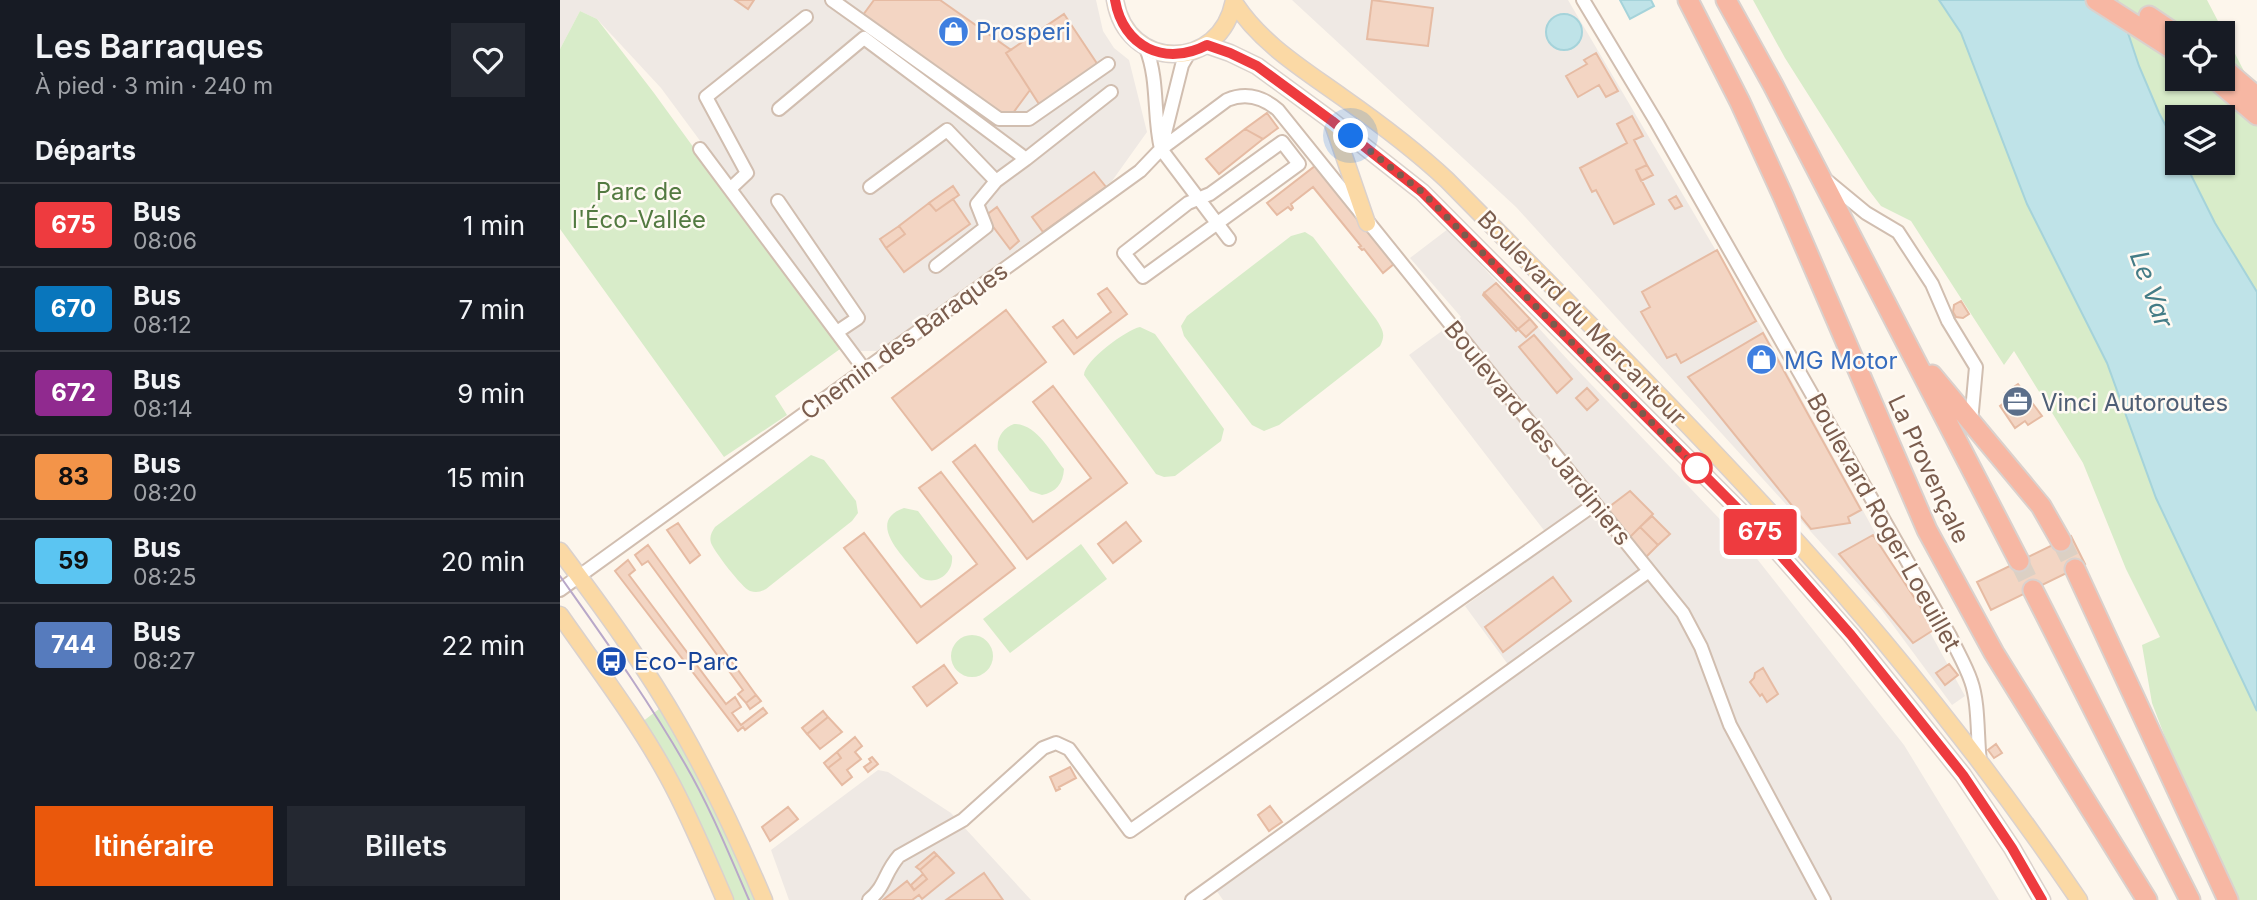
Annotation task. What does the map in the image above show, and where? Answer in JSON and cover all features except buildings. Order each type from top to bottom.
[{"type":"highway","name":"La Provençale","points":[[1688,0],[1762,149],[1927,530],[1994,653],[2147,900]]},
{"type":"highway","name":"La Provençale","points":[[1726,0],[1820,175],[2019,561]]},
{"type":"highway","points":[[2096,0],[2165,43]]},
{"type":"highway","points":[[2122,0],[2165,27]]},
{"type":"highway","points":[[2235,78],[2257,97]]},
{"type":"highway","points":[[2229,91],[2257,115]]},
{"type":"highway","points":[[1909,348],[2041,506],[2061,541]]},
{"type":"highway","points":[[2075,569],[2228,900]]},
{"type":"highway","points":[[2033,590],[2190,900]]},
{"type":"main road","points":[[1115,0],[1122,23],[1136,41],[1146,48],[1167,54],[1189,53],[1207,45],[1225,26],[1234,1]]},
{"type":"main road","name":"Boulevard du Mercantour","points":[[1234,1],[1259,34],[1286,58],[1411,146],[1457,189],[1765,506],[1910,674],[2079,900]]},
{"type":"main road","name":"Boulevard du Mercantour","points":[[1207,45],[1257,66],[1422,192],[1755,526],[1851,635],[1963,775],[2012,848],[2042,900]]},
{"type":"main road","points":[[1332,121],[1367,223]]},
{"type":"main road","points":[[560,551],[680,726],[722,807],[764,900]]},
{"type":"main road","points":[[560,615],[650,745],[686,811],[725,900]]},
{"type":"street","points":[[832,0],[999,119],[1029,119],[1108,64]]},
{"type":"street","name":"Boulevard Roger Loeuillet","points":[[1583,0],[1657,123],[1950,636],[1972,681],[1981,766]]},
{"type":"street","points":[[730,189],[747,173],[706,96],[806,17]]},
{"type":"street","points":[[779,109],[864,38],[1026,159]]},
{"type":"street","points":[[1146,48],[1153,67],[1157,92],[1157,132],[1161,149],[1229,239]]},
{"type":"street","points":[[1161,149],[1182,65],[1189,53]]},
{"type":"street","points":[[936,266],[986,227],[977,204],[996,181],[1111,92]]},
{"type":"street","name":"Boulevard des Jardiniers","points":[[1161,149],[1236,96],[1258,98],[1278,110],[1683,613],[1693,630],[1730,725],[1824,900]]},
{"type":"street","points":[[870,187],[947,130],[996,181]]},
{"type":"street","points":[[1282,142],[1299,164],[1143,277],[1124,253],[1198,198],[1210,194],[1282,142]]},
{"type":"street","points":[[700,149],[864,369]]},
{"type":"street","name":"Chemin des Baraques","points":[[560,590],[1140,172],[1161,149]]},
{"type":"street","points":[[1820,175],[1866,213],[1898,232],[1932,284],[1948,321],[1976,367],[1970,422]]},
{"type":"street","points":[[778,201],[858,318],[837,332]]},
{"type":"street","points":[[869,900],[881,890],[891,866],[899,856],[964,820],[1043,748],[1056,743],[1069,749],[1130,831],[1595,504]]},
{"type":"street","points":[[1192,900],[1648,571]]},
{"type":"shaded area","points":[[560,0],[1096,0],[1103,31],[1114,48],[1129,60],[1147,132],[1112,181],[877,351],[859,351],[852,346],[661,88],[597,19],[580,11],[560,49]]},
{"type":"shaded area","points":[[1292,0],[1568,0],[1774,349],[1965,696],[1952,705],[1881,609],[1516,207]]},
{"type":"shaded area","points":[[1448,229],[1568,360],[1754,555],[1904,745],[1999,900],[1223,900],[1216,890],[1515,674],[1465,606],[1553,542],[1409,355],[1461,317],[1410,258]]},
{"type":"shaded area","points":[[878,770],[888,772],[951,813],[1031,900],[789,900],[771,850]]},
{"type":"green space","points":[[1753,0],[1939,0],[1961,32],[2027,204],[2107,363],[2156,498],[2257,711],[2257,900],[2238,900],[2189,800],[2152,703],[2142,645],[2160,637],[2126,569],[2083,463],[2014,351],[2004,365],[1911,221],[1881,206],[1868,189],[1785,58]]},
{"type":"green space","points":[[2117,0],[2207,0],[2218,21],[2165,21],[2165,91],[2235,91],[2235,54],[2257,96],[2257,292],[2215,223],[2191,175],[2235,175],[2235,105],[2165,105],[2165,123],[2129,38]]},
{"type":"green space","name":"Parc de l'Éco-Vallée","points":[[580,11],[597,19],[654,93],[840,349],[775,396],[787,415],[724,457],[560,229],[560,49]]},
{"type":"green space","points":[[1305,232],[1313,237],[1376,319],[1382,329],[1383,339],[1380,346],[1279,425],[1264,431],[1252,425],[1184,336],[1181,326],[1187,316],[1291,236]]},
{"type":"green space","points":[[1140,327],[1155,334],[1224,429],[1221,441],[1175,476],[1164,477],[1156,474],[1084,375],[1091,362],[1107,346]]},
{"type":"green space","points":[[1014,424],[1022,425],[1036,434],[1064,469],[1060,483],[1051,492],[1042,495],[1030,491],[998,450],[1001,434]]},
{"type":"green space","points":[[811,455],[824,460],[856,501],[858,513],[852,521],[766,589],[750,591],[735,577],[717,553],[711,543],[712,532],[715,527]]},
{"type":"green space","points":[[904,508],[918,511],[952,556],[950,568],[942,577],[926,580],[920,577],[892,541],[888,522],[893,514]]},
{"type":"green space","points":[[1081,544],[1107,579],[1010,653],[983,619]]},
{"type":"green space","points":[[972,635],[987,641],[993,656],[987,671],[972,677],[957,671],[951,656],[957,641]]},
{"type":"green space","points":[[662,709],[711,798],[757,900],[732,900],[642,722]]},
{"type":"water","points":[[1620,0],[1651,0],[1654,6],[1630,19]]},
{"type":"water","name":"Le Var","points":[[1939,0],[2117,0],[2139,66],[2165,124],[2165,175],[2191,175],[2215,223],[2257,292],[2257,711],[2156,498],[2107,363],[2027,204],[1961,33]]},
{"type":"water","points":[[1564,14],[1577,19],[1582,32],[1577,45],[1564,50],[1551,45],[1546,32],[1551,19]]},
{"type":"tunnel","points":[[2061,541],[2075,569]]},
{"type":"tunnel","points":[[2019,561],[2033,590]]},
{"type":"tram line","points":[[560,576],[640,692],[685,764],[711,814],[749,900]]},
{"type":"bus line","name":"675","points":[[1115,0],[1117,13],[1128,33],[1146,48],[1174,54],[1189,53],[1207,45],[1244,59],[1332,121],[1422,192],[1755,526],[1851,635],[1963,775],[2012,848],[2042,900]]},
{"type":"place","name":"Prosperi","points":[[953,31]]},
{"type":"place","name":"MG Motor","points":[[1761,360]]},
{"type":"place","name":"Vinci Autoroutes","points":[[2018,402]]},
{"type":"place","name":"Eco-Parc","points":[[611,661]]},
{"type":"route","points":[[1351,136],[1422,192],[1697,468]]}]
